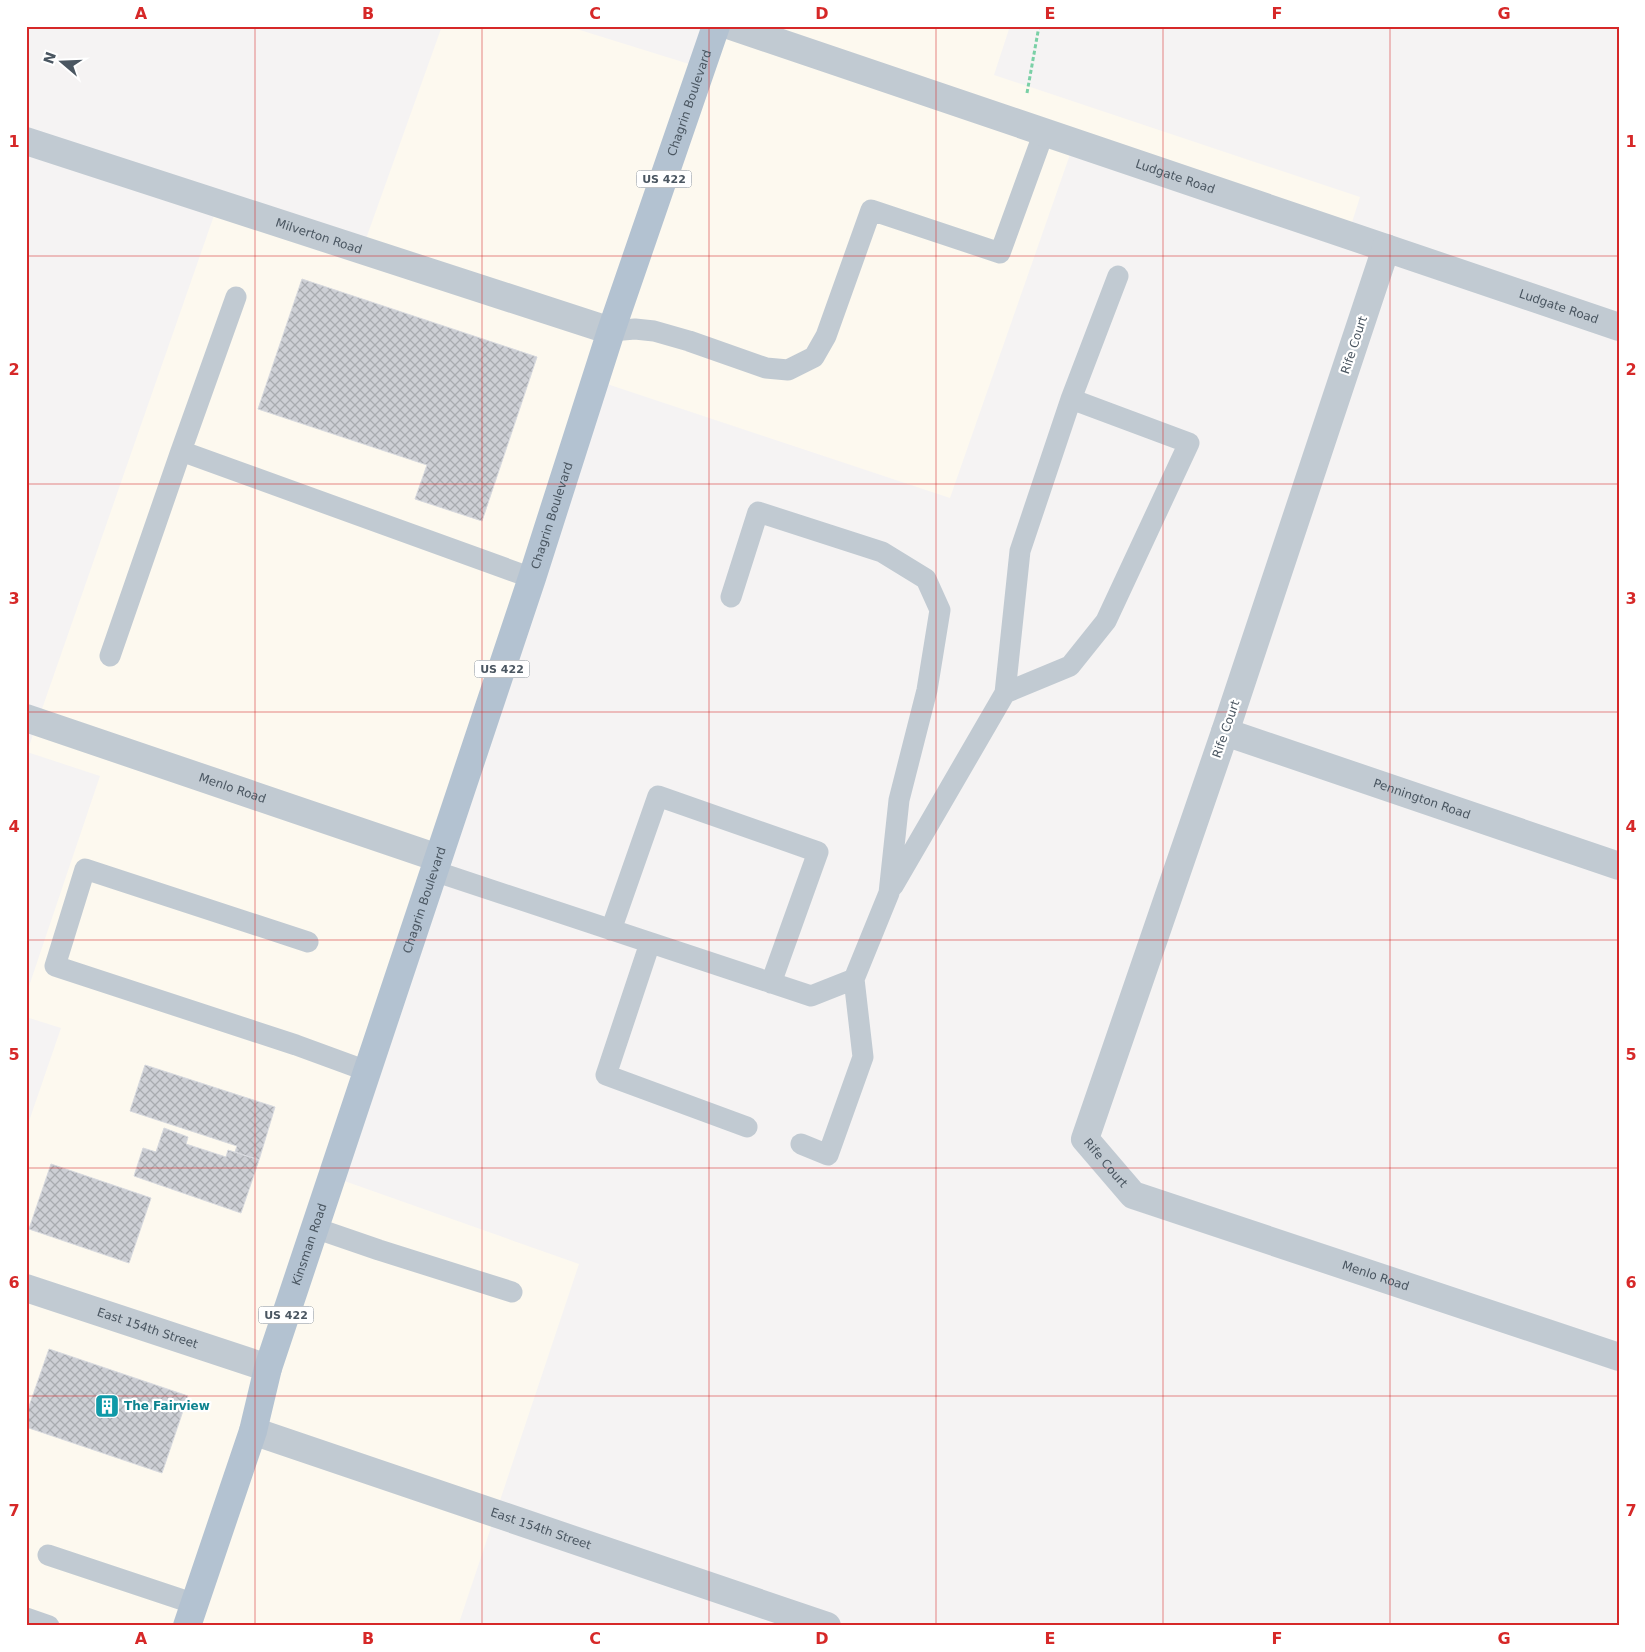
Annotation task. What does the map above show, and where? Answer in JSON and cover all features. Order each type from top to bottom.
[{"type":"main road","name":"Chagrin Boulevard","points":[[389,1006],[532,578],[611,332],[716,26]]},
{"type":"main road","name":"Kinsman Road","points":[[191,1615],[253,1431],[268,1368],[389,1006]]},
{"type":"street","name":"Ludgate Road","points":[[731,26],[1619,327]]},
{"type":"street","name":"Milverton Road","points":[[26,140],[611,332]]},
{"type":"street","name":"Rife Court","points":[[1133,1195],[1085,1139],[1225,732],[1386,248]]},
{"type":"street","name":"Menlo Road","points":[[26,718],[436,864]]},
{"type":"street","name":"Pennington Road","points":[[1225,732],[1619,866]]},
{"type":"street","name":"Menlo Road","points":[[1133,1195],[1619,1357]]},
{"type":"street","name":"East 154th Street","points":[[26,1288],[268,1368]]},
{"type":"street","name":"East 154th Street","points":[[253,1431],[827,1626]]},
{"type":"lane","points":[[611,332],[635,329],[654,331],[766,368],[788,370],[814,357],[826,336],[871,210],[1000,253],[1044,132]]},
{"type":"lane","points":[[801,1144],[828,1155],[862,1057],[854,979],[889,892],[1005,693],[1020,551],[1072,398],[1118,276]]},
{"type":"lane","points":[[110,656],[236,298]]},
{"type":"lane","points":[[1005,693],[1070,666],[1106,621],[1189,443],[1072,398]]},
{"type":"lane","points":[[181,451],[532,578]]},
{"type":"lane","points":[[731,597],[758,512],[882,552],[926,579],[940,610],[927,690],[899,800],[889,892]]},
{"type":"lane","points":[[611,930],[658,796],[818,852],[771,983]]},
{"type":"lane","points":[[436,864],[611,930],[811,996],[854,979]]},
{"type":"lane","points":[[308,942],[85,869],[55,966],[296,1045],[367,1071]]},
{"type":"lane","points":[[650,943],[606,1074],[747,1126]]},
{"type":"lane","points":[[315,1228],[512,1292]]},
{"type":"lane","points":[[48,1555],[191,1615]]},
{"type":"lane","points":[[26,1618],[49,1626]]},
{"type":"path","points":[[1027,94],[1039,26]]},
{"type":"shaded area","points":[[442,26],[567,26],[702,68],[716,26],[1010,26],[994,75],[1360,197],[1348,235],[1074,143],[950,498],[595,380],[333,1177],[579,1264],[458,1626],[26,1626],[26,1130],[61,1028],[26,1017],[26,995],[100,776],[27,752],[218,204],[362,250]]},
{"type":"building","points":[[302,279],[537,357],[482,521],[415,499],[427,465],[258,409]]},
{"type":"building","points":[[145,1065],[275,1107],[259,1160],[235,1152],[237,1146],[130,1111]]},
{"type":"building","points":[[164,1128],[188,1137],[186,1144],[226,1157],[228,1150],[259,1160],[241,1213],[134,1176],[143,1148],[156,1152]]},
{"type":"building","points":[[51,1164],[151,1198],[129,1263],[29,1229]]},
{"type":"building","name":"The Fairview","points":[[49,1349],[188,1396],[162,1473],[26,1427],[26,1415]]},
{"type":"place","name":"The Fairview","points":[[107,1406]]}]
